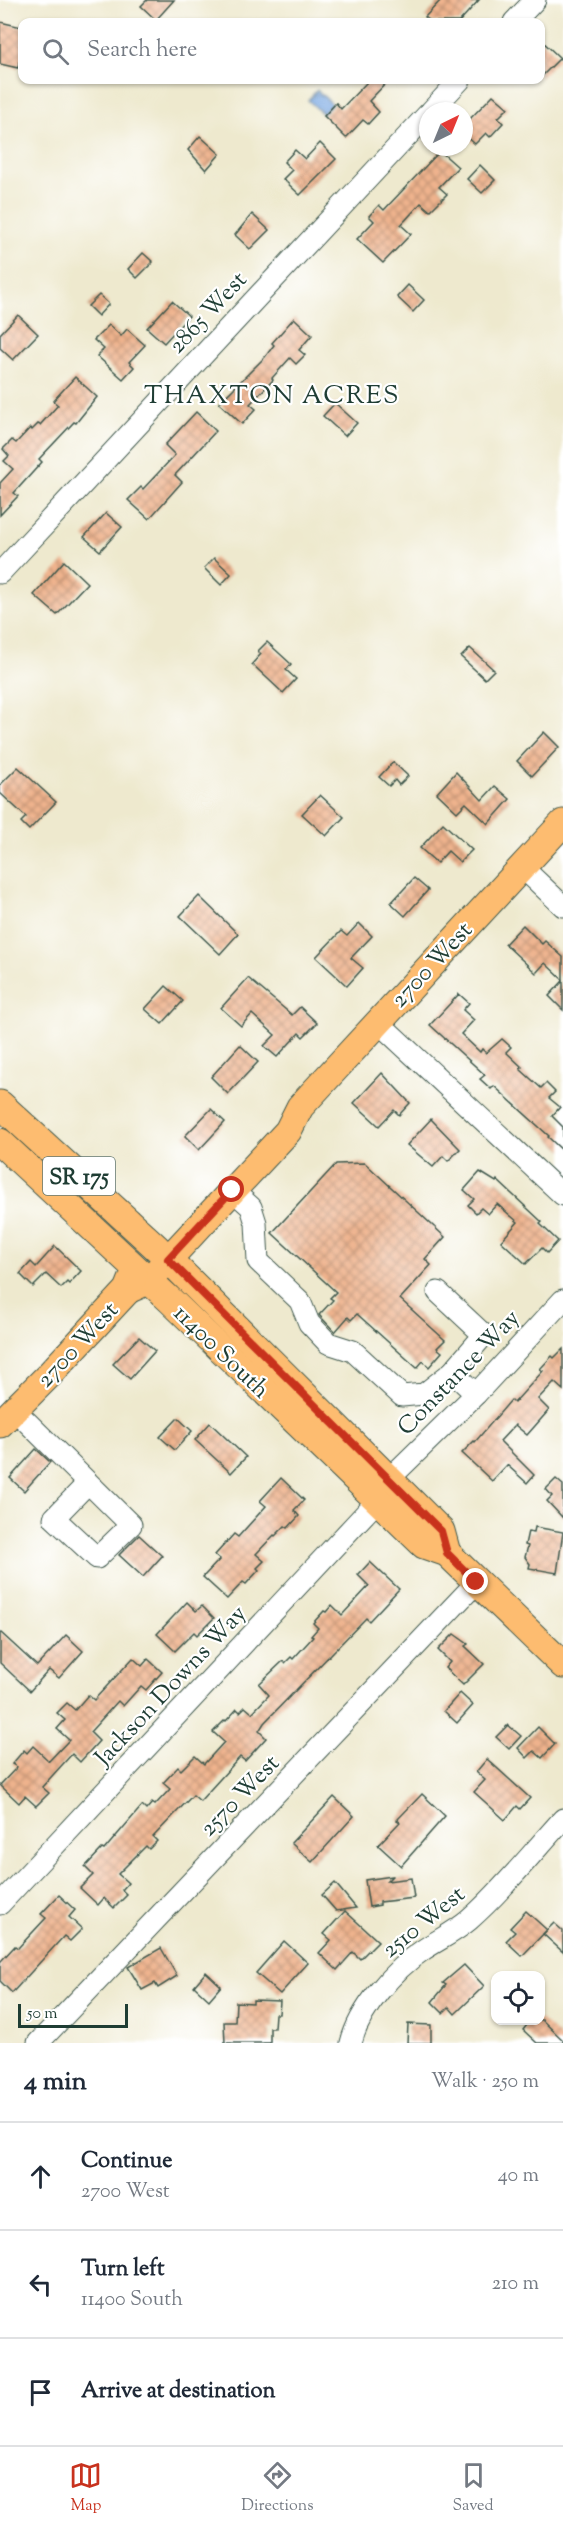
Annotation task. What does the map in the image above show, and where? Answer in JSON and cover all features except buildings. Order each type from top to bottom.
[{"type":"main road","name":"2700 West","points":[[162,1254],[232,1190],[288,1131],[300,1107],[563,823]]},
{"type":"main road","name":"11400 South","points":[[0,1104],[162,1254],[383,1490],[424,1545],[447,1553],[563,1665]]},
{"type":"main road","name":"2700 West","points":[[7,1417],[162,1254],[279,1117],[300,1107]]},
{"type":"main road","name":"11400 South","points":[[0,1142],[138,1280],[383,1490]]},
{"type":"street","points":[[518,18],[535,0]]},
{"type":"street","name":"2865 West","points":[[439,102],[456,84]]},
{"type":"street","name":"2865 West","points":[[0,573],[419,123]]},
{"type":"street","points":[[522,867],[563,906]]},
{"type":"street","points":[[378,1022],[563,1195]]},
{"type":"street","points":[[232,1190],[251,1207],[256,1223],[258,1261],[300,1301],[309,1323],[328,1343],[353,1351],[402,1396],[424,1395],[452,1372],[484,1335],[438,1292]]},
{"type":"street","name":"Constance Way","points":[[383,1490],[563,1300]]},
{"type":"street","points":[[452,1372],[476,1394]]},
{"type":"street","points":[[7,1417],[88,1483]]},
{"type":"street","name":"Jackson Downs Way","points":[[0,1904],[383,1490]]},
{"type":"street","name":"2570 West","points":[[38,2043],[476,1582]]},
{"type":"street","name":"2510 West","points":[[351,2043],[354,2028],[364,2010],[396,1974],[421,1951],[466,1922],[563,1819]]},
{"type":"water","points":[[317,90],[332,104],[323,114],[308,100]]},
{"type":"district","name":"THAXTON ACRES","points":[[272,394]]},
{"type":"route","points":[[232,1190],[168,1259],[441,1531],[447,1553],[476,1582]]}]
